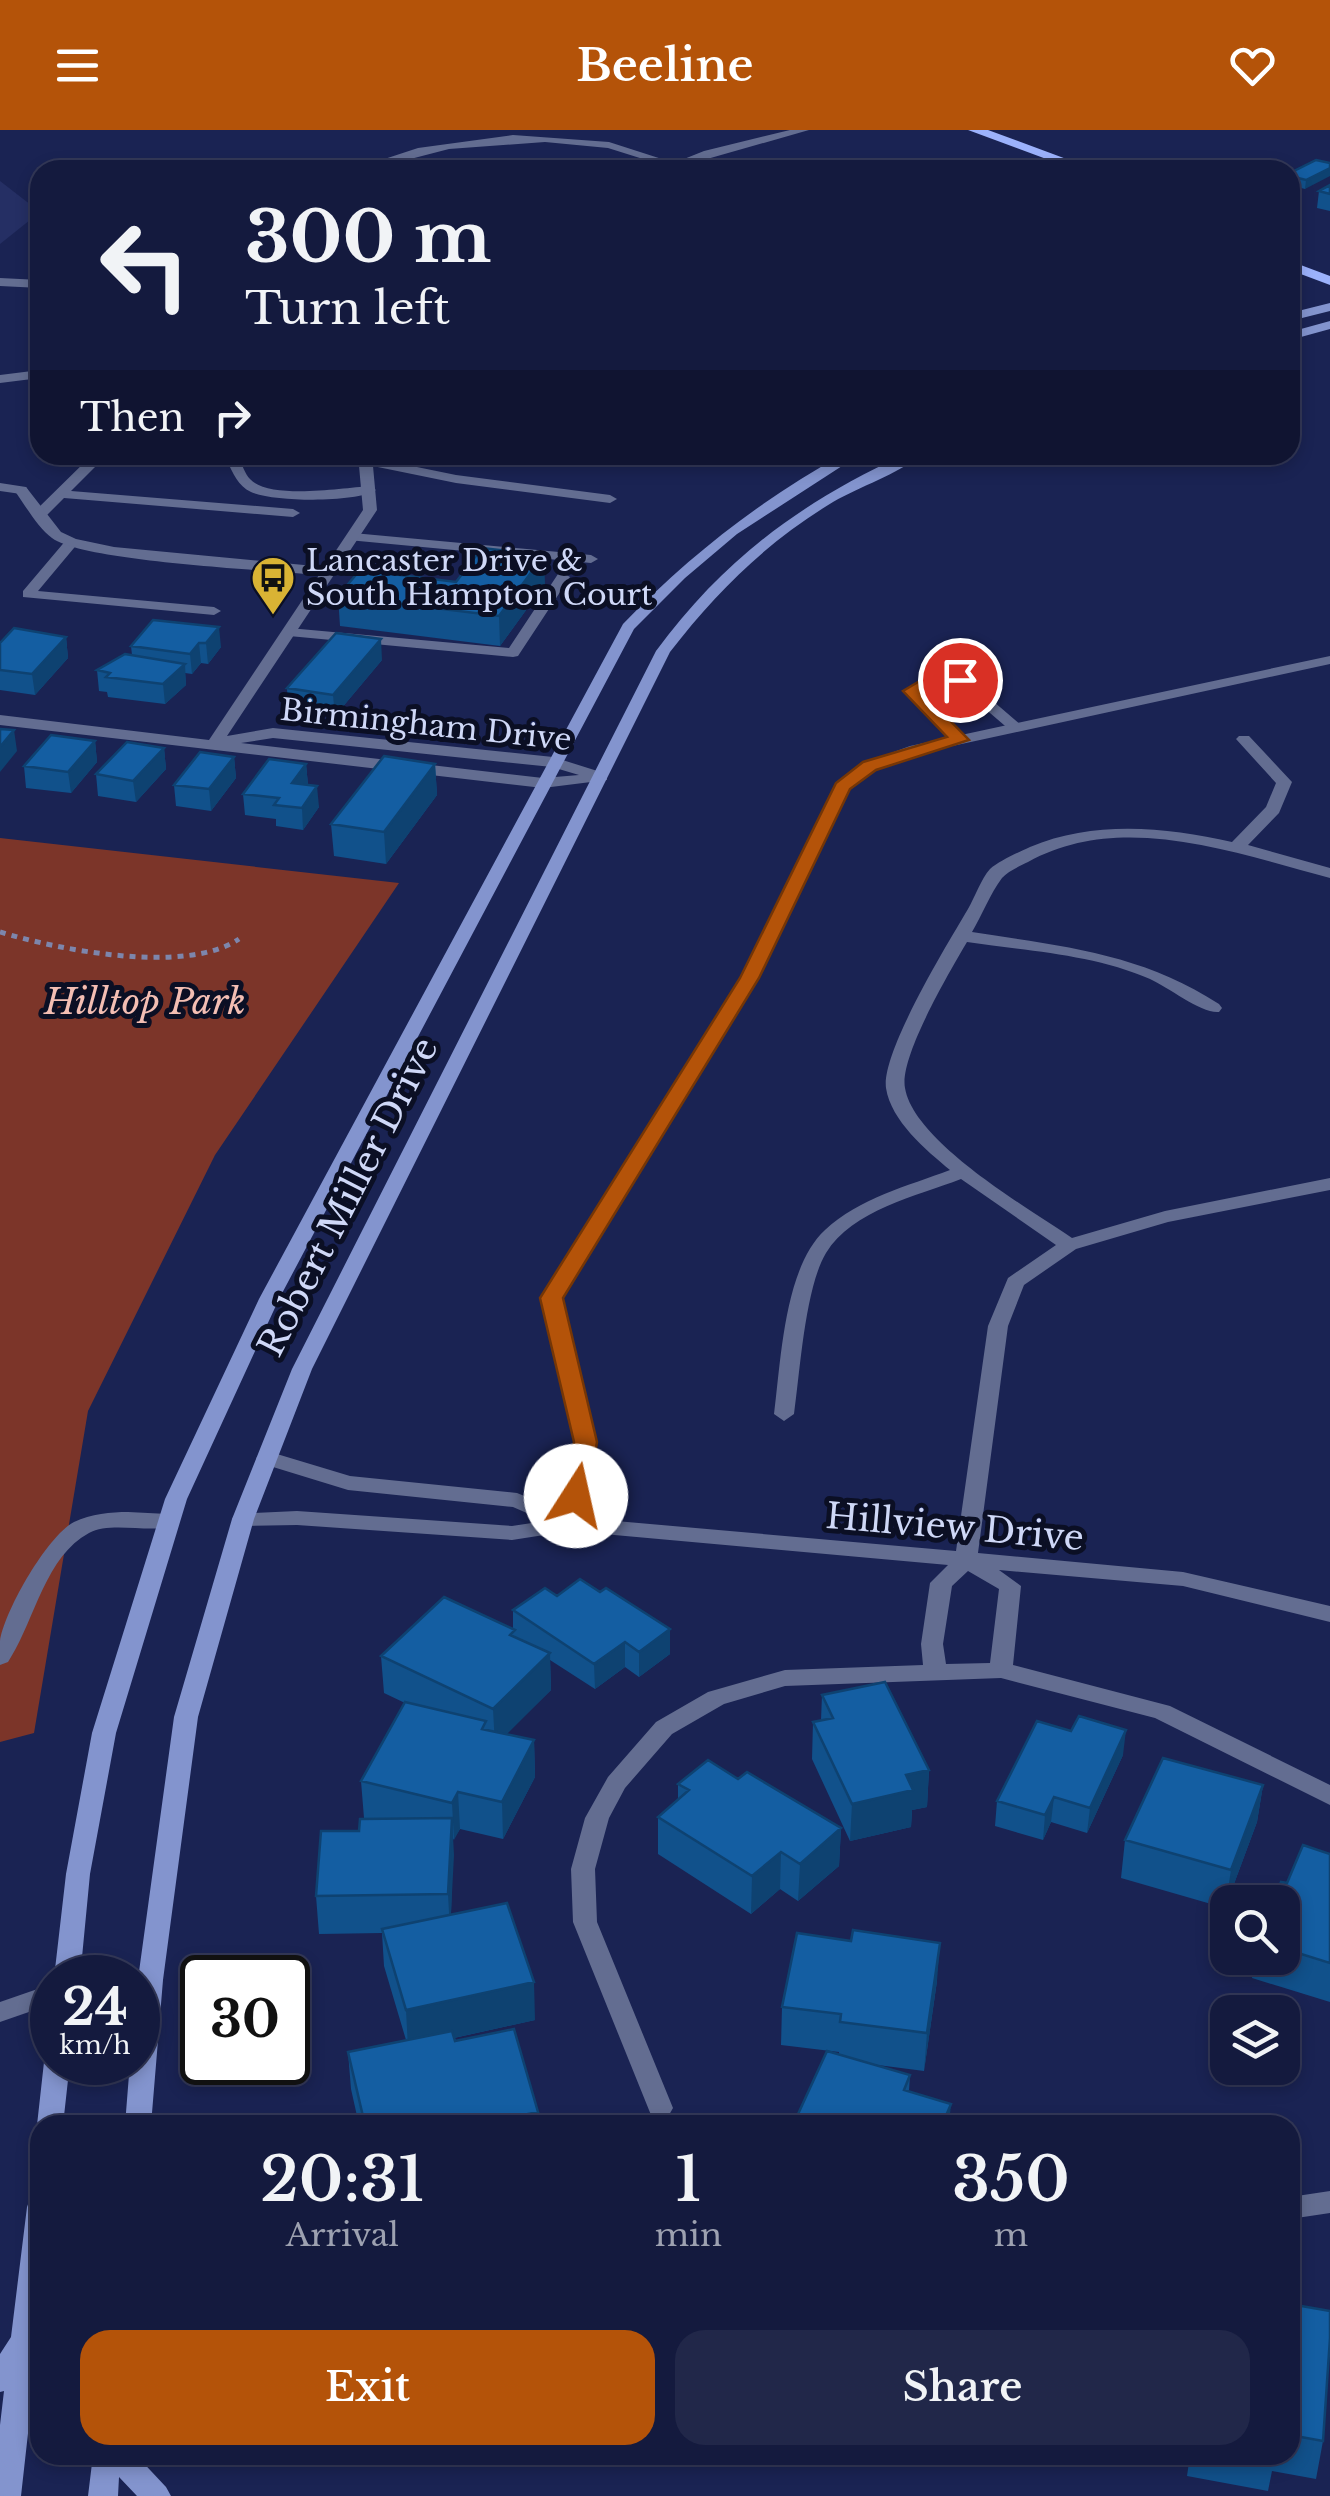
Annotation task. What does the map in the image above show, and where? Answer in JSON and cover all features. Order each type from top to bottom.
[{"type":"main road","points":[[969,132],[1037,160]]},
{"type":"main road","points":[[969,132],[1057,160]]},
{"type":"main road","points":[[1300,251],[1330,263]]},
{"type":"main road","points":[[1300,268],[1330,282]]},
{"type":"main road","points":[[1300,315],[1330,307]]},
{"type":"main road","points":[[1300,333],[1330,325]]},
{"type":"main road","name":"Robert Miller Drive","points":[[69,1955],[78,1874],[104,1733],[168,1521],[270,1299],[628,626],[680,572],[759,508],[834,465]]},
{"type":"main road","name":"Robert Miller Drive","points":[[148,1955],[186,1717],[243,1519],[302,1369],[663,651],[721,580],[769,538],[825,502],[895,465]]},
{"type":"main road","points":[[51,2115],[54,2085]]},
{"type":"main road","name":"Robert Miller Drive","points":[[138,2115],[140,2085]]},
{"type":"main road","points":[[6,2496],[30,2293]]},
{"type":"main road","points":[[0,2380],[25,2336]]},
{"type":"main road","points":[[103,2496],[106,2465]]},
{"type":"main road","points":[[127,2465],[156,2496]]},
{"type":"street","points":[[689,160],[804,130]]},
{"type":"street","points":[[390,160],[449,142],[577,134],[659,160]]},
{"type":"street","points":[[0,282],[30,284]]},
{"type":"street","points":[[0,379],[30,375]]},
{"type":"street","points":[[39,515],[90,465]]},
{"type":"street","points":[[236,465],[246,484],[258,490],[370,490]]},
{"type":"street","points":[[215,743],[370,510],[368,465]]},
{"type":"street","points":[[397,465],[456,479],[610,499]]},
{"type":"street","points":[[0,488],[21,490],[56,535],[72,542],[114,551],[329,572]]},
{"type":"street","points":[[60,494],[293,513]]},
{"type":"street","points":[[353,537],[590,559]]},
{"type":"street","points":[[72,542],[28,594],[214,611]]},
{"type":"street","points":[[290,632],[513,653],[563,577]]},
{"type":"street","points":[[570,1524],[586,1442],[551,1298],[750,978],[842,786],[870,766],[916,749],[1330,660]]},
{"type":"street","points":[[960,740],[911,691],[938,675],[960,680],[1016,728]]},
{"type":"street","name":"Birmingham Drive","points":[[0,720],[215,743],[378,772],[543,783],[601,776]]},
{"type":"street","name":"Birmingham Drive","points":[[215,743],[272,733],[553,762],[601,776]]},
{"type":"street","points":[[1237,846],[1272,810],[1283,793],[1284,782],[1244,738]]},
{"type":"street","points":[[1069,1245],[966,1171],[912,1124],[894,1085],[904,1048],[998,872],[1016,859],[1046,848],[1094,836],[1151,833],[1237,846],[1330,873]]},
{"type":"street","points":[[963,936],[1129,963],[1179,983],[1213,1008]]},
{"type":"street","points":[[784,1414],[801,1307],[816,1251],[848,1221],[966,1171]]},
{"type":"street","points":[[935,1672],[932,1644],[941,1583],[966,1561],[998,1326],[1015,1282],[1069,1245],[1166,1217],[1330,1184]]},
{"type":"street","points":[[267,1458],[348,1483],[517,1500],[570,1524]]},
{"type":"street","points":[[243,1519],[297,1518],[512,1534],[570,1524]]},
{"type":"street","points":[[0,1657],[16,1634],[48,1556],[74,1532],[103,1520],[168,1521]]},
{"type":"street","name":"Hillview Drive","points":[[570,1524],[1183,1580],[1330,1614]]},
{"type":"street","points":[[966,1561],[1010,1586],[1002,1670]]},
{"type":"street","points":[[660,2108],[585,1922],[583,1869],[597,1818],[616,1783],[664,1728],[716,1698],[785,1678],[1002,1670],[1162,1712],[1330,1796]]},
{"type":"street","points":[[0,2012],[30,2002]]},
{"type":"street","points":[[1300,2206],[1330,2202]]},
{"type":"path","points":[[0,932],[36,941],[156,956],[203,956],[225,949],[239,939]]},
{"type":"shaded area","points":[[0,181],[30,204],[30,220],[0,244]]},
{"type":"green space","name":"Hilltop Park","points":[[0,838],[399,883],[215,1155],[88,1411],[34,1733],[0,1742]]},
{"type":"building","points":[[1316,160],[1330,163],[1330,168],[1306,180],[1300,178],[1300,168]]},
{"type":"building","points":[[482,548],[544,555],[499,616],[338,596],[360,570],[456,582]]},
{"type":"building","points":[[153,620],[219,627],[190,654],[131,646]]},
{"type":"building","points":[[14,628],[66,637],[32,674],[0,670],[0,643]]},
{"type":"building","points":[[336,633],[381,639],[333,695],[287,688]]},
{"type":"building","points":[[125,654],[185,664],[163,684],[106,677],[110,673],[97,670]]},
{"type":"building","points":[[0,729],[14,730],[0,747]]},
{"type":"building","points":[[51,735],[95,741],[68,772],[24,766]]},
{"type":"building","points":[[127,742],[164,748],[133,781],[96,774]]},
{"type":"building","points":[[200,752],[234,757],[209,789],[174,785]]},
{"type":"building","points":[[384,756],[435,764],[384,832],[331,824]]},
{"type":"building","points":[[269,759],[306,764],[292,783],[317,786],[302,808],[274,805],[279,798],[243,794]]},
{"type":"building","points":[[580,1579],[600,1592],[606,1588],[670,1629],[639,1652],[625,1642],[594,1664],[513,1610],[545,1588],[557,1596]]},
{"type":"building","points":[[444,1597],[515,1630],[510,1635],[550,1653],[493,1709],[381,1656]]},
{"type":"building","points":[[885,1682],[929,1770],[906,1775],[913,1790],[852,1804],[813,1722],[833,1718],[822,1695]]},
{"type":"building","points":[[405,1702],[486,1721],[482,1729],[534,1740],[502,1802],[458,1792],[452,1803],[361,1781]]},
{"type":"building","points":[[1079,1716],[1126,1730],[1090,1808],[1054,1797],[1045,1815],[997,1801],[1037,1721],[1071,1731]]},
{"type":"building","points":[[1163,1758],[1263,1785],[1231,1870],[1125,1840]]},
{"type":"building","points":[[708,1760],[738,1779],[747,1772],[841,1828],[800,1864],[781,1852],[752,1876],[658,1817],[689,1790],[678,1784]]},
{"type":"building","points":[[452,1818],[448,1894],[316,1896],[321,1831],[359,1831],[360,1819]]},
{"type":"building","points":[[1303,1845],[1330,1854],[1330,1963],[1300,1954],[1300,1885],[1280,1885],[1287,1883]]},
{"type":"building","points":[[507,1903],[534,1982],[406,2010],[382,1929]]},
{"type":"building","points":[[853,1930],[940,1943],[927,2033],[840,2022],[841,2014],[782,2007],[797,1933],[851,1941]]},
{"type":"building","points":[[514,2029],[538,2112],[363,2115],[348,2052],[452,2031],[455,2041]]},
{"type":"building","points":[[827,2051],[910,2075],[904,2090],[951,2104],[946,2115],[798,2115]]},
{"type":"building","points":[[1300,2306],[1330,2311],[1323,2441],[1300,2437]]},
{"type":"place","name":"Lancaster Drive & South Hampton Court","points":[[273,616]]},
{"type":"route","points":[[576,1496],[586,1442],[551,1298],[750,978],[842,786],[870,766],[916,749],[960,740],[911,691],[938,675],[960,680]]}]
